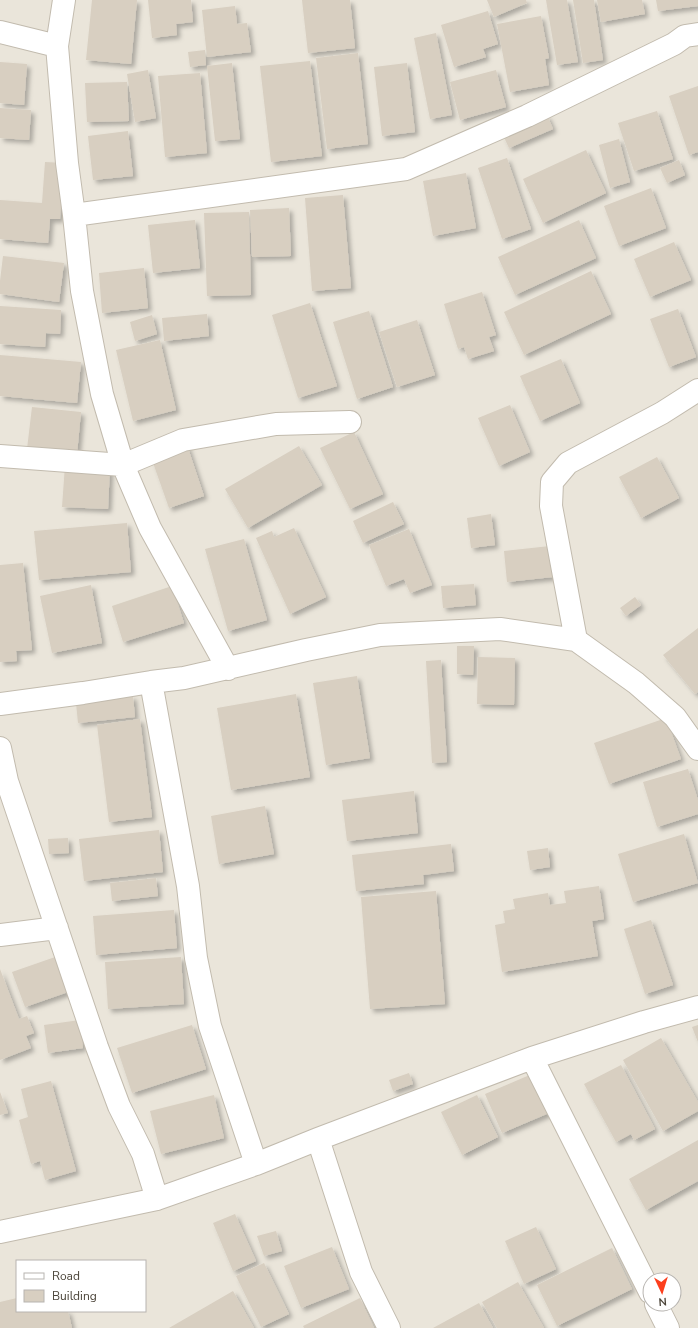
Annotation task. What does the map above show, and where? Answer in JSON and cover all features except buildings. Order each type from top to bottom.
[{"type":"street","points":[[64,0],[57,46],[67,163],[82,291],[102,394],[122,465],[150,528],[228,668]]},
{"type":"street","points":[[0,32],[57,46]]},
{"type":"street","points":[[74,215],[406,169],[527,116],[674,44],[685,36],[698,34]]},
{"type":"street","points":[[576,640],[551,506],[552,482],[568,463],[662,413],[698,390]]},
{"type":"street","points":[[0,456],[122,465],[183,440],[276,424],[350,422]]},
{"type":"street","points":[[0,704],[184,678],[306,650],[380,636],[500,629],[576,640],[636,683],[675,717],[698,749]]},
{"type":"street","points":[[151,682],[188,886],[196,958],[210,1026],[256,1164]]},
{"type":"street","points":[[0,748],[7,780],[116,1099],[142,1154],[157,1199]]},
{"type":"street","points":[[0,935],[57,928]]},
{"type":"street","points":[[0,1231],[157,1199],[256,1164],[532,1058],[644,1022],[698,1007]]},
{"type":"street","points":[[532,1058],[642,1276]]},
{"type":"street","points":[[318,1139],[361,1272],[389,1328]]},
{"type":"street","points":[[660,1312],[668,1328]]},
{"type":"shaded area","points":[[0,0],[698,0],[698,1328],[0,1328]]}]
